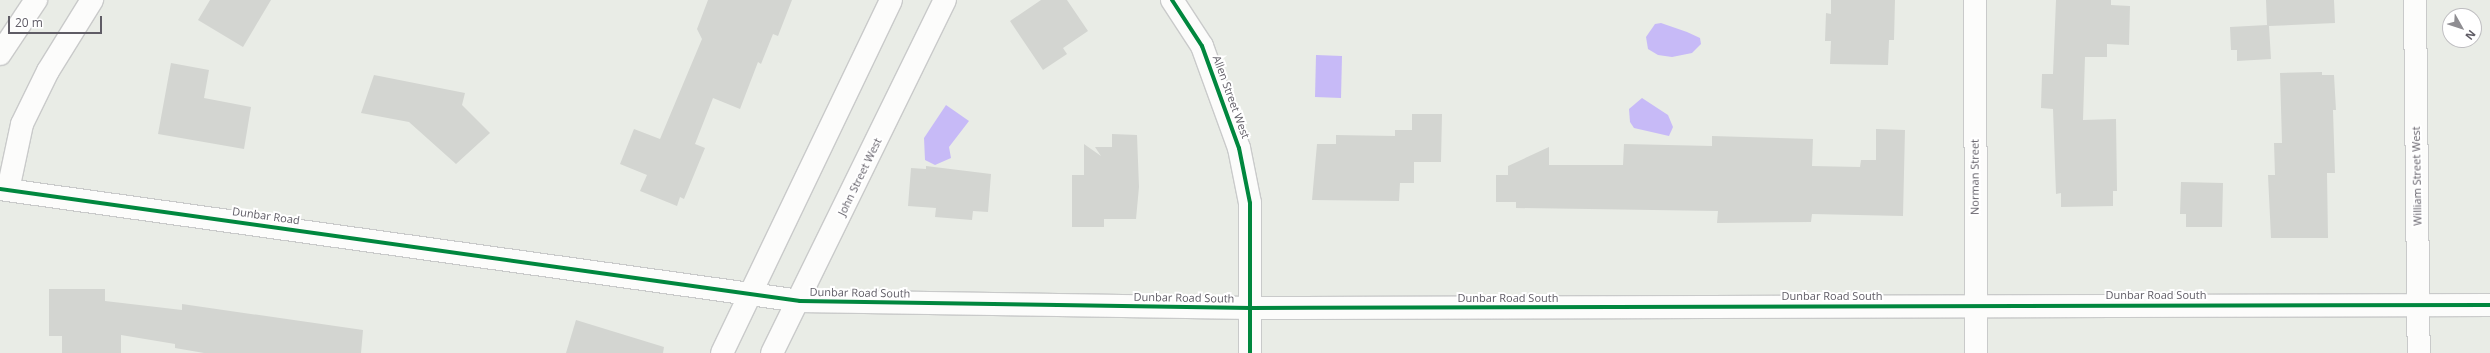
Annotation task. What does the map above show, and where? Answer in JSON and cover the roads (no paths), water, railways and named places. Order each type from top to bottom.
[{"type":"street","points":[[0,54],[36,0]]},
{"type":"street","points":[[4,189],[22,124],[48,70],[92,0]]},
{"type":"street","points":[[722,353],[753,293],[891,0]]},
{"type":"street","name":"John Street West","points":[[772,353],[800,301],[946,0]]},
{"type":"street","name":"Allen Street West","points":[[1172,0],[1202,46],[1239,148],[1250,203],[1250,353]]},
{"type":"street","name":"Norman Street","points":[[1975,0],[1976,353]]},
{"type":"street","name":"William Street West","points":[[2415,0],[2419,353]]},
{"type":"street","name":"Dunbar Road","points":[[4,189],[529,261]]},
{"type":"street","name":"Dunbar Road South","points":[[529,261],[800,301],[1251,308],[1975,304],[2490,305]]}]
